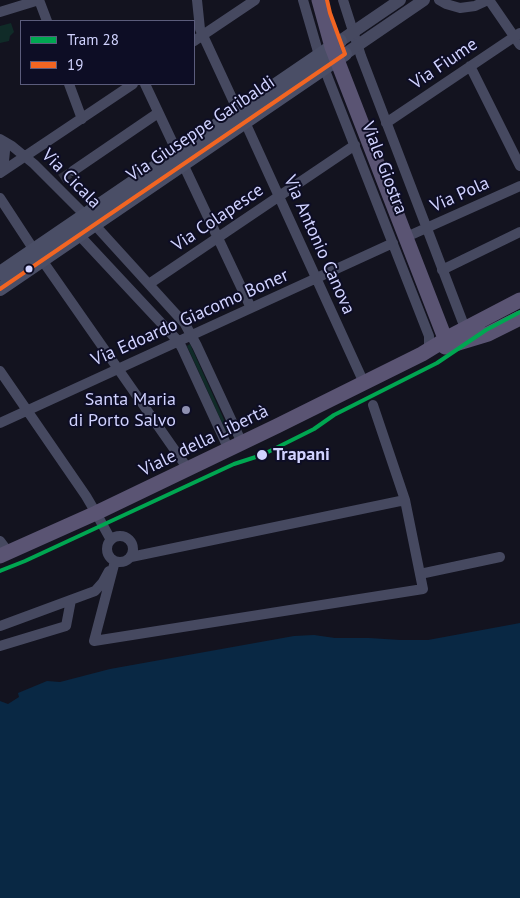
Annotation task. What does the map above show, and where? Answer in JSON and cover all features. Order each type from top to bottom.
[{"type":"main road","name":"Viale Giostra","points":[[318,0],[333,54],[443,343]]},
{"type":"main road","name":"Viale Giostra","points":[[327,0],[333,54],[420,231],[443,343]]},
{"type":"main road","name":"Via Giuseppe Garibaldi","points":[[0,289],[38,255],[333,54]]},
{"type":"main road","name":"Via Giuseppe Garibaldi","points":[[0,273],[79,235],[89,220]]},
{"type":"main road","name":"Viale della Libertà","points":[[4,555],[236,447],[443,343],[520,300]]},
{"type":"main road","name":"Viale della Libertà","points":[[443,343],[488,334],[520,318]]},
{"type":"street","points":[[0,12],[40,0],[47,20]]},
{"type":"street","name":"Via Antonio Canova","points":[[198,0],[200,29],[198,38],[241,116],[364,383]]},
{"type":"street","points":[[198,38],[255,0]]},
{"type":"street","name":"Viale Giostra","points":[[303,0],[333,54],[355,145],[393,243],[443,343]]},
{"type":"street","name":"Viale Giostra","points":[[343,0],[386,123],[420,231],[442,270],[443,343]]},
{"type":"street","name":"Via Giuseppe Garibaldi","points":[[333,54],[353,32],[400,0]]},
{"type":"street","name":"Via Giuseppe Garibaldi","points":[[333,54],[358,45],[424,0]]},
{"type":"street","points":[[439,0],[460,8],[490,2],[518,38]]},
{"type":"street","name":"Via Fiume","points":[[386,123],[470,66],[518,38]]},
{"type":"street","points":[[470,66],[520,166]]},
{"type":"street","points":[[69,85],[82,119]]},
{"type":"street","points":[[0,173],[132,85]]},
{"type":"street","points":[[145,85],[251,308]]},
{"type":"street","points":[[73,171],[158,113]]},
{"type":"street","points":[[0,140],[5,151],[4,161],[0,166]]},
{"type":"street","name":"Via Cicala","points":[[0,140],[26,157],[57,182],[89,220],[182,319],[192,335],[236,447]]},
{"type":"street","name":"Via Colapesce","points":[[149,284],[355,145]]},
{"type":"street","name":"Via Pola","points":[[420,231],[520,186]]},
{"type":"street","points":[[0,198],[188,469]]},
{"type":"street","points":[[442,270],[520,232]]},
{"type":"street","points":[[79,235],[178,341],[236,447]]},
{"type":"street","name":"Via Edoardo Giacomo Boner","points":[[0,423],[393,243]]},
{"type":"street","points":[[0,371],[96,513],[111,540]]},
{"type":"street","points":[[115,561],[94,640],[423,589],[405,500],[373,405]]},
{"type":"street","points":[[131,557],[132,544],[127,538],[119,536],[108,543],[108,556],[115,561],[124,562],[131,557],[405,500]]},
{"type":"street","points":[[0,540],[4,555]]},
{"type":"street","points":[[420,574],[500,557]]},
{"type":"street","points":[[0,626],[95,591],[103,582],[115,561]]},
{"type":"street","points":[[0,646],[66,626],[71,600]]},
{"type":"green space","points":[[11,23],[14,32],[10,36],[9,41],[0,43],[0,26]]},
{"type":"green space","points":[[190,344],[231,435],[228,436],[187,346]]},
{"type":"water","points":[[520,623],[520,898],[0,898],[0,701],[8,704],[19,697],[18,693],[47,681],[60,682],[110,669],[294,636],[314,635],[335,638],[428,640]]},
{"type":"tunnel","points":[[61,179],[73,171]]},
{"type":"tram line","name":"28","points":[[0,571],[234,464],[262,455],[314,429],[334,415],[437,363],[486,330],[520,312]]},
{"type":"transit line","name":"19","points":[[0,289],[345,54],[327,0]]},
{"type":"place","name":"Santa Maria di Porto Salvo","points":[[186,410]]},
{"type":"place","name":"Trapani","points":[[262,455]]}]
